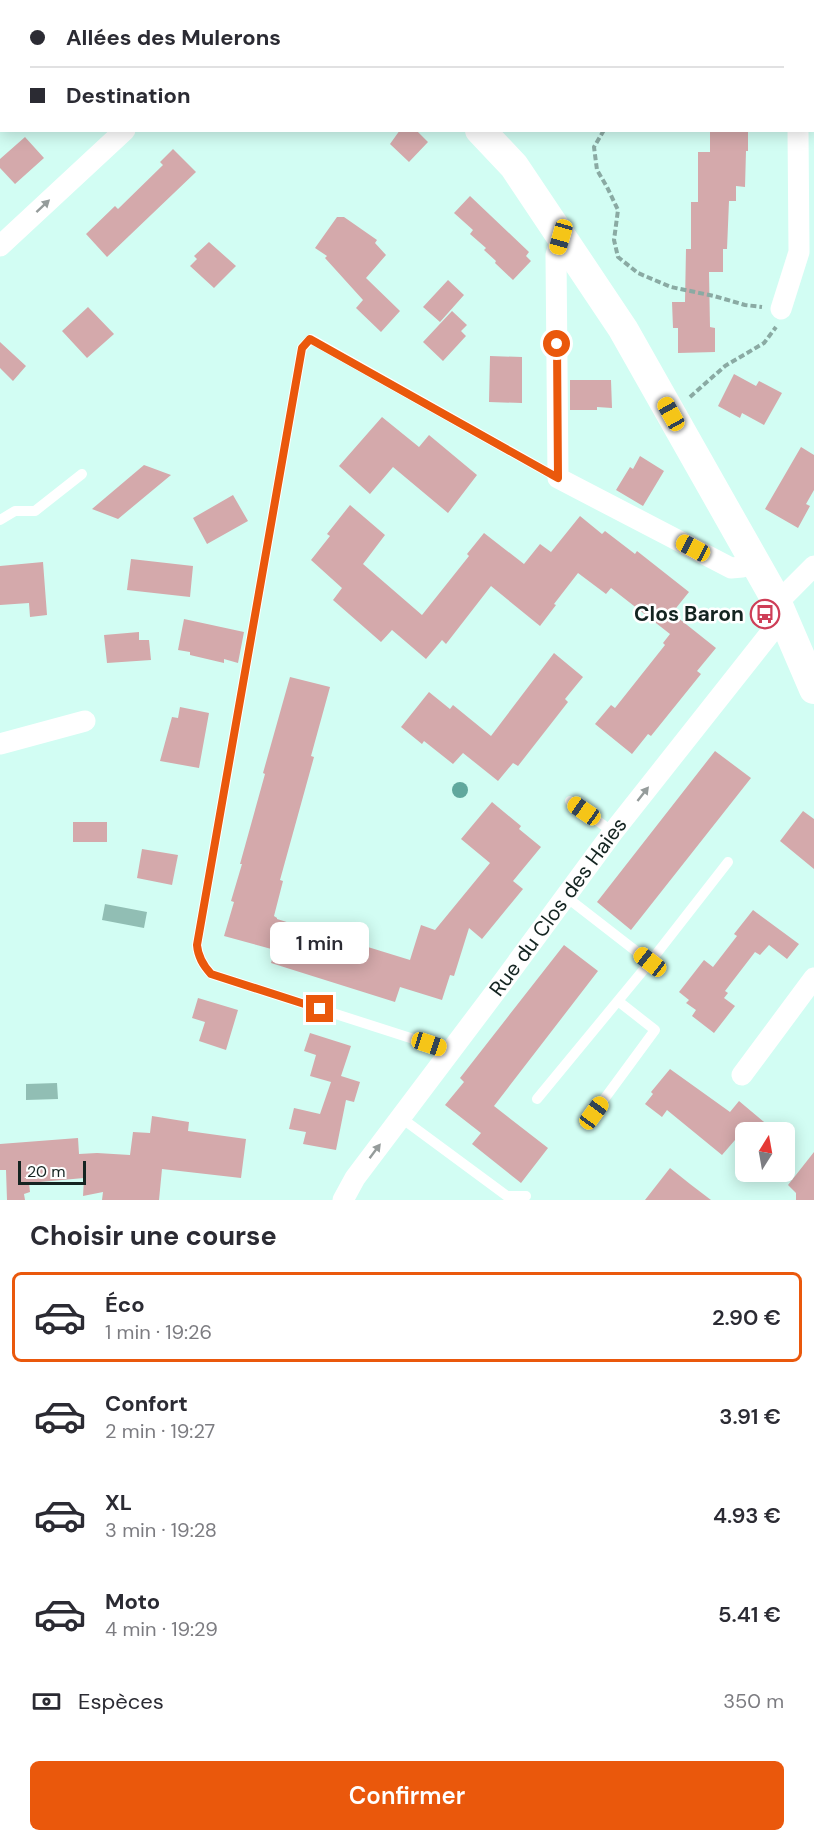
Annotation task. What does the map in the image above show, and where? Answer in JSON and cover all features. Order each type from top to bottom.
[{"type":"street","points":[[0,246],[123,132]]},
{"type":"street","points":[[482,132],[514,166],[623,329],[778,606],[814,689]]},
{"type":"street","points":[[781,309],[800,252],[798,132]]},
{"type":"street","points":[[561,237],[556,255],[558,478],[731,568],[742,567],[754,562]]},
{"type":"street","points":[[778,606],[786,594],[814,566]]},
{"type":"street","name":"Rue du Clos des Haies","points":[[343,1200],[355,1178],[778,606]]},
{"type":"street","points":[[0,744],[85,721]]},
{"type":"street","points":[[742,1075],[814,978]]},
{"type":"lane","points":[[451,1051],[211,974],[198,954],[197,945],[302,348],[310,339],[558,478]]},
{"type":"lane","points":[[0,520],[15,512],[35,511],[82,474]]},
{"type":"lane","points":[[570,801],[613,832]]},
{"type":"lane","points":[[537,1099],[650,962],[728,862]]},
{"type":"lane","points":[[565,896],[650,962]]},
{"type":"lane","points":[[594,1113],[655,1030],[618,1001]]},
{"type":"lane","points":[[400,1117],[507,1196],[526,1196]]},
{"type":"path","points":[[603,132],[594,147],[597,170],[618,210],[614,240],[618,257],[638,273],[671,287],[745,304],[781,309],[776,328],[764,343],[725,366],[671,414]]},
{"type":"shaded area","points":[[105,904],[147,912],[144,928],[102,920]]},
{"type":"shaded area","points":[[57,1083],[58,1099],[26,1100],[26,1084]]},
{"type":"building","points":[[399,132],[418,132],[428,142],[409,162],[390,144]]},
{"type":"building","points":[[710,132],[748,132],[745,187],[736,186],[736,201],[729,201],[727,249],[723,249],[723,272],[709,272],[710,327],[715,328],[715,352],[678,353],[678,328],[673,328],[672,302],[685,302],[686,249],[691,249],[691,202],[698,202],[698,152],[710,152]]},
{"type":"building","points":[[25,137],[44,158],[15,184],[0,168],[0,159]]},
{"type":"building","points":[[173,149],[196,172],[107,257],[86,234],[115,206],[118,209],[163,165],[160,162]]},
{"type":"building","points":[[470,196],[529,252],[526,256],[531,261],[513,280],[484,250],[486,248],[470,234],[473,230],[454,213]]},
{"type":"building","points":[[337,217],[344,217],[377,240],[375,243],[386,255],[366,278],[400,311],[381,332],[356,308],[363,300],[325,258],[327,256],[315,248]]},
{"type":"building","points":[[209,242],[236,266],[214,288],[190,266],[197,259],[194,256]]},
{"type":"building","points":[[448,280],[464,295],[440,322],[423,307]]},
{"type":"building","points":[[88,307],[114,334],[87,358],[62,331]]},
{"type":"building","points":[[452,311],[467,325],[461,331],[466,336],[443,361],[423,342]]},
{"type":"building","points":[[0,342],[26,366],[13,381],[0,368]]},
{"type":"building","points":[[490,356],[522,357],[522,403],[489,402]]},
{"type":"building","points":[[734,374],[756,386],[759,381],[782,393],[764,425],[742,413],[740,418],[718,406]]},
{"type":"building","points":[[570,380],[611,380],[612,408],[570,410]]},
{"type":"building","points":[[382,417],[419,447],[429,435],[477,475],[448,513],[393,467],[370,494],[339,466]]},
{"type":"building","points":[[801,447],[814,455],[814,490],[806,504],[810,506],[798,528],[765,509]]},
{"type":"building","points":[[640,456],[664,471],[643,506],[616,490],[630,467],[633,469]]},
{"type":"building","points":[[144,465],[171,475],[118,519],[92,509]]},
{"type":"building","points":[[233,495],[248,521],[207,544],[193,518]]},
{"type":"building","points":[[350,505],[385,535],[363,564],[422,615],[469,556],[467,554],[484,533],[524,564],[540,544],[551,552],[580,516],[602,534],[605,531],[635,554],[637,551],[689,592],[672,613],[716,648],[697,671],[701,674],[651,736],[648,734],[632,754],[595,724],[611,705],[615,708],[665,645],[663,643],[670,634],[611,588],[606,594],[578,573],[540,626],[491,586],[446,644],[442,640],[426,659],[392,630],[381,642],[333,600],[342,588],[311,560],[330,536],[327,534]]},
{"type":"building","points":[[131,559],[193,566],[190,597],[127,590]]},
{"type":"building","points":[[43,562],[47,615],[30,617],[29,603],[0,605],[0,566]]},
{"type":"building","points":[[184,619],[244,632],[238,663],[224,659],[224,663],[178,650]]},
{"type":"building","points":[[139,632],[139,640],[149,640],[151,660],[107,663],[104,635]]},
{"type":"building","points":[[554,653],[583,677],[565,699],[568,702],[518,766],[513,763],[498,781],[463,753],[453,764],[424,741],[422,744],[401,727],[429,692],[450,709],[453,705],[491,736]]},
{"type":"building","points":[[290,677],[330,687],[311,756],[314,757],[280,880],[283,881],[274,916],[277,919],[410,960],[421,925],[435,930],[490,863],[461,839],[492,802],[521,826],[519,829],[541,847],[513,881],[523,889],[482,939],[469,928],[454,976],[450,975],[442,1000],[400,987],[395,1002],[271,963],[275,950],[224,936],[234,902],[231,901],[242,864],[240,864],[265,774],[263,773]]},
{"type":"building","points":[[180,707],[209,713],[199,768],[160,761],[172,717],[178,718]]},
{"type":"building","points":[[715,751],[751,778],[631,930],[597,902]]},
{"type":"building","points":[[803,811],[814,819],[814,869],[780,841]]},
{"type":"building","points":[[73,822],[107,822],[107,842],[73,842]]},
{"type":"building","points":[[142,849],[178,855],[172,885],[137,878]]},
{"type":"building","points":[[753,910],[799,944],[787,959],[769,945],[760,955],[755,952],[725,991],[728,993],[724,998],[735,1006],[714,1033],[692,1016],[696,1010],[686,1003],[689,1000],[679,992],[704,960],[713,967],[737,936],[734,934]]},
{"type":"building","points":[[564,945],[598,971],[494,1106],[548,1148],[521,1183],[472,1144],[481,1133],[445,1105],[464,1082],[460,1078]]},
{"type":"building","points":[[198,998],[238,1010],[226,1050],[199,1041],[205,1022],[192,1018]]},
{"type":"building","points":[[310,1033],[351,1046],[341,1076],[360,1082],[354,1102],[346,1100],[336,1150],[303,1144],[306,1132],[289,1129],[294,1108],[320,1114],[331,1082],[310,1076],[316,1055],[304,1051]]},
{"type":"building","points":[[670,1069],[730,1112],[739,1101],[764,1122],[735,1122],[735,1140],[722,1155],[667,1110],[662,1117],[645,1104],[653,1094],[651,1092]]},
{"type":"building","points":[[152,1116],[189,1122],[188,1131],[246,1139],[241,1178],[162,1169],[159,1200],[102,1200],[103,1192],[83,1196],[84,1178],[29,1183],[30,1192],[24,1194],[25,1200],[7,1200],[6,1170],[0,1170],[0,1144],[78,1138],[79,1154],[130,1155],[133,1132],[150,1133]]},
{"type":"building","points":[[814,1152],[814,1200],[796,1200],[796,1193],[788,1185],[790,1182],[795,1182],[795,1176]]},
{"type":"building","points":[[670,1168],[690,1184],[711,1200],[645,1200]]},
{"type":"place","name":"Clos Baron","points":[[765,614]]},
{"type":"route","points":[[320,1009],[211,974],[198,954],[197,945],[302,348],[310,339],[558,478],[557,344]]}]
